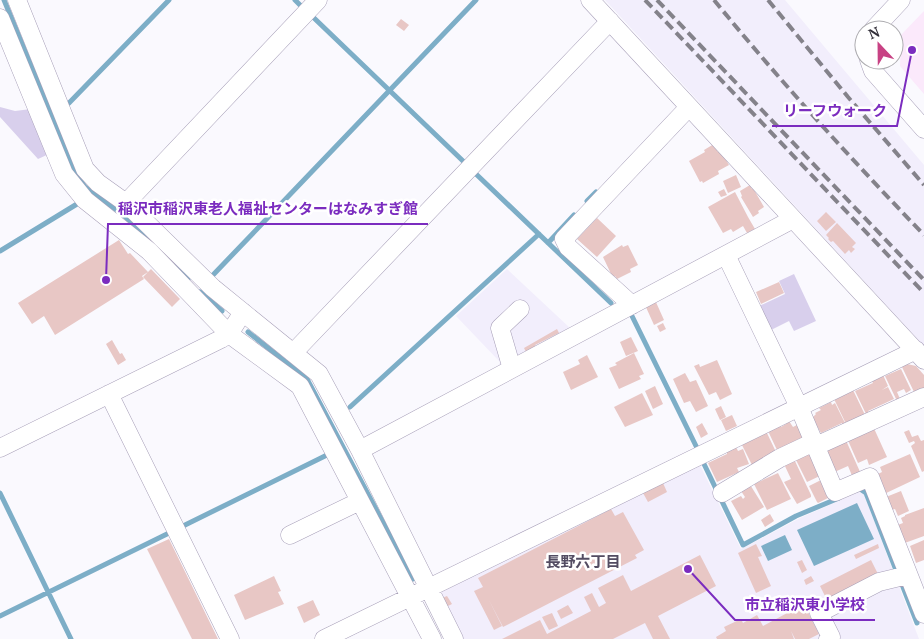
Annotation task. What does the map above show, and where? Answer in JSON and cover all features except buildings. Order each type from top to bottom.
[{"type":"street","points":[[17,0],[85,169],[98,183],[126,203],[214,288],[319,374],[360,450],[454,639]]},
{"type":"street","points":[[126,203],[318,0]]},
{"type":"street","points":[[324,639],[799,407],[920,355],[590,0]]},
{"type":"street","points":[[882,20],[901,0]]},
{"type":"street","points":[[0,18],[7,57],[64,174],[84,200],[149,251],[229,334],[300,386],[432,639]]},
{"type":"street","points":[[293,353],[610,21]]},
{"type":"street","points":[[873,70],[924,129]]},
{"type":"street","points":[[632,305],[568,247],[564,239],[689,107]]},
{"type":"street","points":[[360,450],[793,219]]},
{"type":"street","points":[[726,255],[799,407],[835,492],[870,478],[924,614]]},
{"type":"street","points":[[512,369],[500,328],[520,309]]},
{"type":"street","points":[[0,448],[229,334],[243,312]]},
{"type":"street","points":[[109,394],[230,639]]},
{"type":"street","points":[[722,493],[780,458],[924,397]]},
{"type":"street","points":[[290,535],[360,501]]},
{"type":"street","points":[[828,639],[831,637],[819,613],[879,582],[908,575]]},
{"type":"shaded area","points":[[605,0],[785,0],[924,165],[924,346]]},
{"type":"shaded area","points":[[924,11],[924,94],[903,70],[904,32]]},
{"type":"shaded area","points":[[0,107],[15,111],[31,109],[49,154],[38,159],[0,117]]},
{"type":"shaded area","points":[[507,269],[570,328],[498,368],[500,362],[456,316]]},
{"type":"shaded area","points":[[794,274],[816,321],[794,331],[789,321],[769,331],[757,307],[785,294],[779,281]]},
{"type":"shaded area","points":[[699,463],[741,549],[800,518],[859,492],[864,494],[919,639],[461,639],[440,597],[443,589]]},
{"type":"water","points":[[857,503],[874,539],[814,566],[797,530]]},
{"type":"water","points":[[785,535],[792,550],[768,561],[761,546]]},
{"type":"waterway","points":[[4,0],[74,170],[85,187],[122,214],[162,250],[188,279]]},
{"type":"waterway","points":[[69,103],[169,0]]},
{"type":"waterway","points":[[295,0],[302,7]]},
{"type":"waterway","points":[[213,275],[476,0]]},
{"type":"waterway","points":[[314,18],[463,161]]},
{"type":"waterway","points":[[476,174],[611,303]]},
{"type":"waterway","points":[[587,201],[596,192]]},
{"type":"waterway","points":[[0,251],[77,204]]},
{"type":"waterway","points":[[548,243],[574,215]]},
{"type":"waterway","points":[[350,407],[539,234]]},
{"type":"waterway","points":[[200,292],[222,311]]},
{"type":"waterway","points":[[631,314],[697,448]]},
{"type":"waterway","points":[[248,332],[307,379],[413,579]]},
{"type":"waterway","points":[[183,526],[327,455]]},
{"type":"waterway","points":[[704,464],[743,545],[796,516],[839,498]]},
{"type":"waterway","points":[[856,490],[860,489],[866,493],[896,570]]},
{"type":"waterway","points":[[0,493],[71,639]]},
{"type":"waterway","points":[[0,616],[167,534]]},
{"type":"waterway","points":[[903,587],[917,623]]},
{"type":"railway","points":[[645,0],[924,293]]},
{"type":"railway","points":[[657,0],[924,280]]},
{"type":"railway","points":[[714,0],[817,120],[924,235]]},
{"type":"railway","points":[[768,0],[924,185]]},
{"type":"place","name":"リーフウォーク","points":[[912,50]]},
{"type":"place","name":"稲沢市稲沢東老人福祉センターはなみすぎ館","points":[[106,280]]},
{"type":"place","name":"市立稲沢東小学校","points":[[688,569]]},
{"type":"district","name":"長野六丁目","points":[[583,562]]}]
